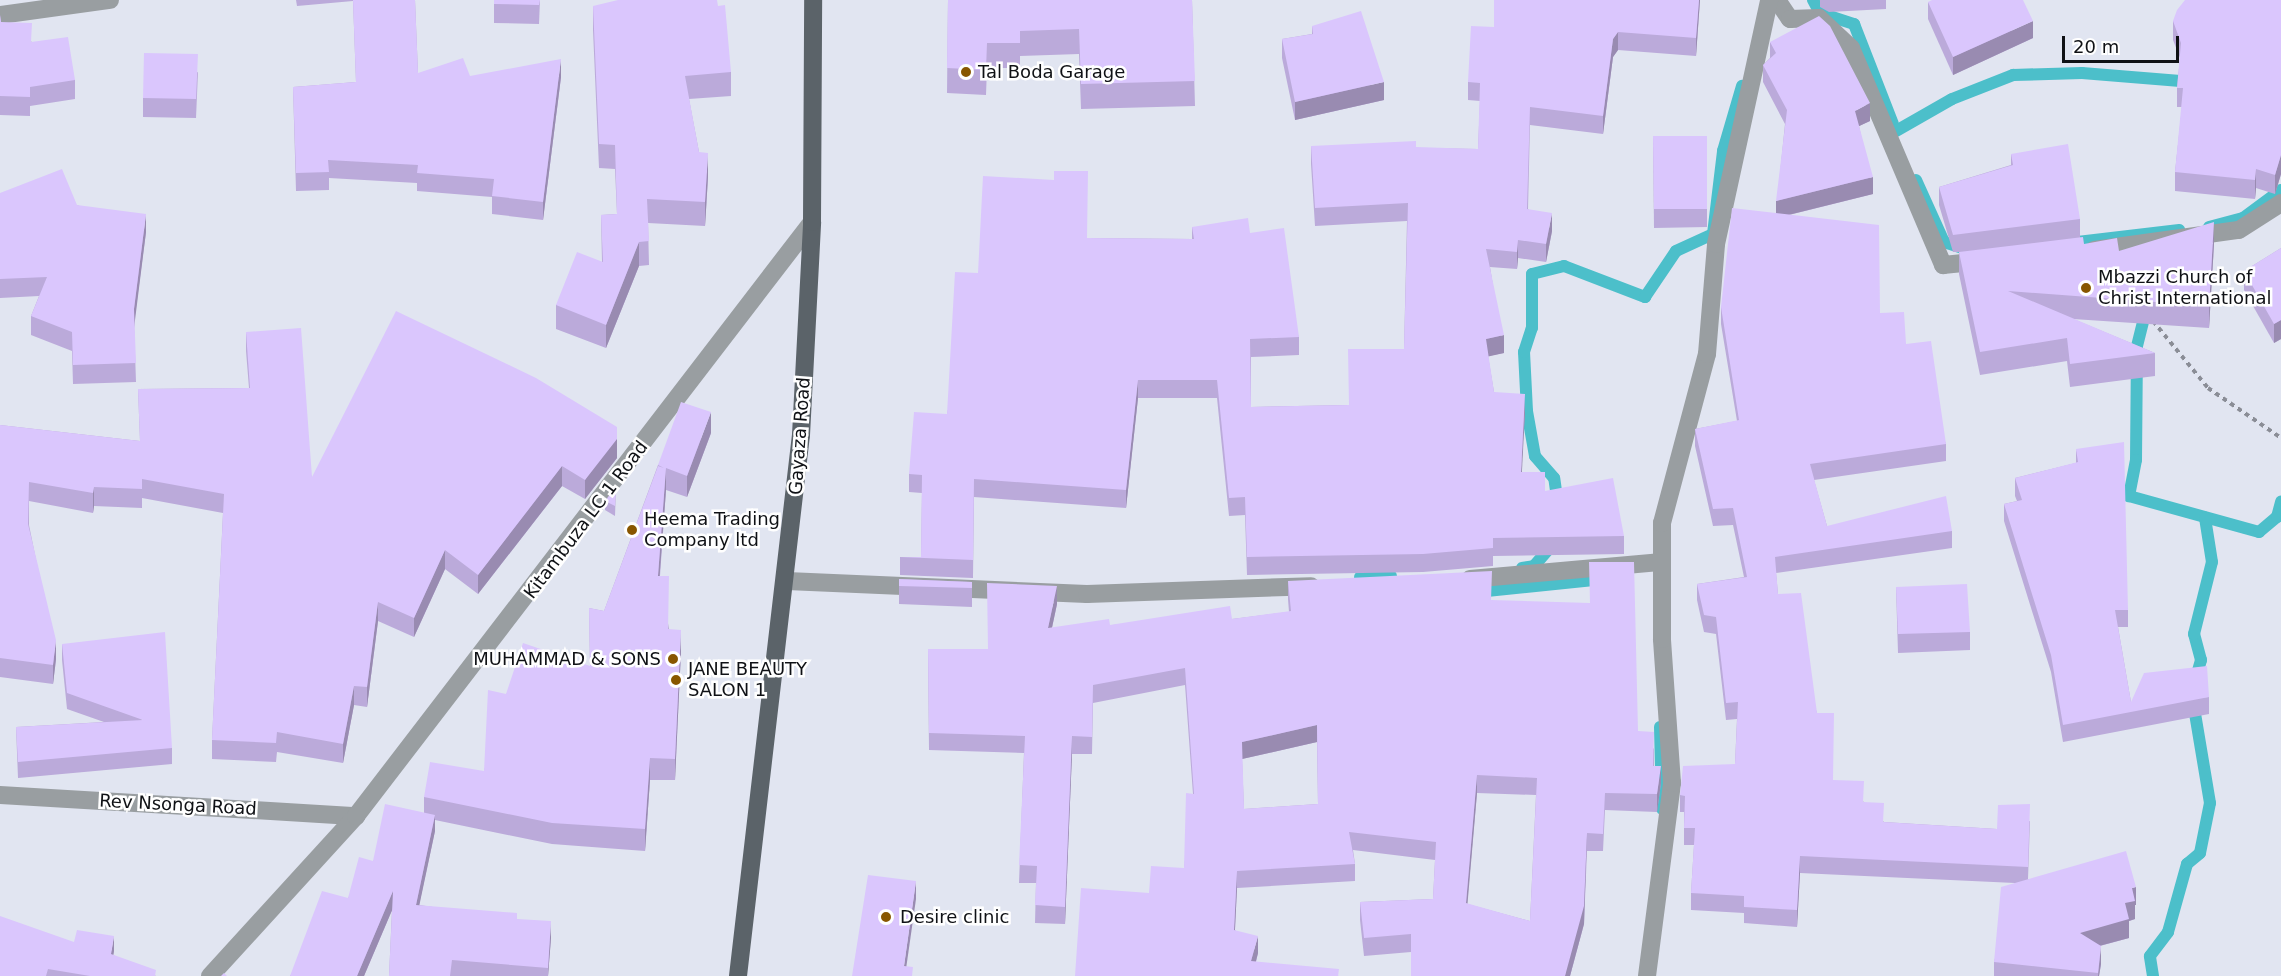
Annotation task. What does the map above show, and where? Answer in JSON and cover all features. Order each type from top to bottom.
[{"type":"main road","name":"Gayaza Road","points":[[738,976],[787,580],[813,222],[813,0]]},
{"type":"street","points":[[0,15],[110,0]]},
{"type":"street","points":[[1647,976],[1672,783],[1659,562],[1667,496],[1707,354],[1716,244],[1769,0]]},
{"type":"street","points":[[1777,0],[1790,19],[1819,18],[1851,48],[1943,265],[2002,259]]},
{"type":"street","points":[[2073,252],[2239,230],[2281,203]]},
{"type":"street","name":"Kitambuza LC 1 Road","points":[[210,976],[356,816],[813,222]]},
{"type":"street","points":[[1448,581],[1659,562]]},
{"type":"street","points":[[787,580],[1087,594],[1332,585]]},
{"type":"street","name":"Rev Nsonga Road","points":[[0,795],[356,816]]},
{"type":"path","points":[[2151,317],[2208,388],[2281,438]]},
{"type":"building","points":[[353,0],[415,0],[418,73],[463,58],[470,76],[561,59],[543,202],[492,196],[494,179],[417,173],[418,165],[328,160],[329,172],[296,173],[293,87],[356,82]]},
{"type":"building","points":[[494,0],[540,0],[539,5],[494,4]]},
{"type":"building","points":[[618,0],[717,0],[718,6],[725,5],[731,72],[685,76],[699,152],[708,153],[705,202],[647,199],[649,241],[639,242],[606,325],[556,305],[577,252],[603,262],[601,215],[617,214],[615,145],[599,144],[593,6]]},
{"type":"building","points":[[948,0],[1192,0],[1195,81],[1081,84],[1079,29],[1020,31],[1020,43],[987,43],[986,70],[947,68]]},
{"type":"building","points":[[1494,0],[1699,0],[1696,38],[1618,32],[1613,39],[1603,116],[1530,107],[1527,209],[1552,213],[1546,244],[1518,240],[1517,252],[1486,249],[1504,335],[1486,339],[1494,392],[1525,394],[1521,472],[1545,472],[1545,491],[1613,478],[1624,536],[1493,538],[1493,548],[1423,554],[1247,557],[1245,497],[1229,498],[1217,380],[1138,380],[1126,490],[974,479],[973,560],[900,557],[921,557],[922,475],[909,474],[914,412],[947,414],[955,272],[978,273],[983,176],[1054,180],[1054,171],[1088,171],[1087,238],[1194,239],[1192,227],[1248,218],[1250,233],[1284,228],[1299,337],[1250,339],[1251,407],[1349,405],[1348,349],[1404,349],[1408,203],[1315,208],[1311,146],[1416,141],[1416,147],[1478,149],[1480,83],[1468,82],[1471,26],[1494,27]]},
{"type":"building","points":[[1932,0],[2023,0],[2033,21],[1953,57],[1928,2]]},
{"type":"building","points":[[2185,0],[2281,0],[2281,155],[2275,175],[2256,169],[2255,180],[2175,172],[2183,88],[2177,88],[2181,43],[2173,21],[2177,10]]},
{"type":"building","points":[[1361,11],[1384,82],[1295,102],[1282,39],[1313,34],[1312,26]]},
{"type":"building","points":[[0,15],[1,22],[32,23],[31,42],[68,37],[75,80],[30,87],[30,97],[0,96]]},
{"type":"building","points":[[1819,16],[1830,26],[1870,103],[1855,111],[1873,177],[1776,201],[1787,110],[1763,65],[1776,53],[1770,42]]},
{"type":"building","points":[[144,53],[198,54],[196,99],[143,98]]},
{"type":"building","points":[[1653,136],[1707,136],[1707,209],[1654,209]]},
{"type":"building","points":[[2068,144],[2080,219],[1953,235],[1939,187],[2013,165],[2011,154]]},
{"type":"building","points":[[62,169],[77,205],[146,214],[134,309],[136,363],[73,365],[72,332],[31,316],[47,277],[0,279],[0,193]]},
{"type":"building","points":[[1732,208],[1879,225],[1880,313],[1904,312],[1906,344],[1931,341],[1946,444],[1810,464],[1827,526],[1946,496],[1952,531],[1775,557],[1778,594],[1801,593],[1817,713],[1834,713],[1833,780],[1864,781],[1863,802],[1884,803],[1883,822],[1997,829],[1998,805],[2030,804],[2028,867],[1800,856],[1797,910],[1744,907],[1744,896],[1691,893],[1695,828],[1684,828],[1685,796],[1680,795],[1683,766],[1735,764],[1738,702],[1726,703],[1716,617],[1704,615],[1697,584],[1747,577],[1733,508],[1713,509],[1695,429],[1739,420],[1721,307]]},
{"type":"building","points":[[2214,222],[2209,306],[2008,291],[2155,353],[2070,364],[2067,338],[1980,352],[1959,252],[2083,237],[2084,244],[2117,238],[2119,251]]},
{"type":"building","points":[[2281,248],[2281,320],[2274,324],[2244,271]]},
{"type":"building","points":[[396,311],[536,378],[617,427],[617,439],[585,480],[562,466],[478,575],[445,550],[414,618],[378,602],[367,687],[354,686],[343,744],[277,732],[276,743],[212,740],[224,494],[142,479],[142,489],[94,487],[93,493],[29,482],[28,524],[56,640],[53,665],[0,658],[0,425],[140,441],[138,389],[250,388],[246,332],[301,328],[312,477]]},
{"type":"building","points":[[681,402],[711,412],[687,476],[666,468],[658,576],[669,576],[668,629],[681,630],[675,759],[650,758],[645,829],[552,823],[424,797],[430,762],[484,771],[488,690],[506,694],[523,643],[590,666],[589,608],[604,611],[658,466],[664,468],[658,465]]},
{"type":"building","points":[[2124,442],[2128,610],[2115,610],[2131,702],[2144,673],[2207,666],[2209,697],[2063,725],[2051,655],[2004,504],[2022,500],[2015,478],[2078,462],[2076,449]]},
{"type":"building","points":[[616,487],[615,506],[605,501]]},
{"type":"building","points":[[1589,562],[1634,562],[1638,731],[1654,732],[1653,766],[1661,766],[1657,794],[1605,793],[1603,834],[1587,833],[1584,906],[1565,976],[1411,976],[1411,934],[1364,938],[1360,902],[1433,899],[1436,842],[1349,832],[1355,864],[1237,871],[1234,930],[1258,936],[1251,961],[1339,969],[1338,976],[1075,976],[1081,888],[1149,893],[1151,866],[1184,868],[1186,793],[1194,794],[1185,668],[1093,685],[1092,737],[1072,736],[1065,907],[1035,905],[1037,866],[1019,865],[1025,736],[929,733],[928,649],[988,649],[987,583],[1057,586],[1048,628],[1109,619],[1110,625],[1230,606],[1232,619],[1291,611],[1288,581],[1492,571],[1491,600],[1590,603]],"holes":[[[1317,725],[1318,804],[1244,809],[1242,742]],[[1477,775],[1537,778],[1530,921],[1466,903]]]},
{"type":"building","points":[[899,579],[972,582],[972,588],[899,586]]},
{"type":"building","points":[[1967,584],[1970,632],[1898,634],[1896,587]]},
{"type":"building","points":[[165,632],[172,748],[18,762],[16,727],[143,720],[67,693],[62,644]]},
{"type":"building","points":[[385,804],[435,815],[416,905],[517,913],[517,919],[551,921],[548,968],[452,960],[450,976],[389,976],[393,891],[357,976],[290,976],[322,891],[348,898],[359,857],[373,861]]},
{"type":"building","points":[[2126,851],[2136,887],[2132,888],[2135,901],[2125,903],[2129,919],[2080,933],[2101,946],[2098,973],[1994,962],[2001,887]]},
{"type":"building","points":[[868,875],[916,881],[904,966],[913,967],[912,976],[852,976]]},
{"type":"building","points":[[0,916],[74,942],[77,930],[114,936],[111,954],[156,970],[155,976],[90,976],[48,969],[46,976],[0,976]]},
{"type":"waterway","points":[[1813,0],[1820,13],[1854,24],[1893,124]]},
{"type":"waterway","points":[[1896,131],[1952,99],[2013,75],[2082,73],[2193,82]]},
{"type":"waterway","points":[[1558,505],[1554,478],[1535,456],[1527,411],[1524,352],[1532,328],[1532,274],[1564,266],[1645,297],[1676,251],[1713,234],[1723,151],[1742,86]]},
{"type":"waterway","points":[[1916,180],[1944,242],[1965,249]]},
{"type":"waterway","points":[[2209,227],[2243,218],[2281,190]]},
{"type":"waterway","points":[[2069,243],[2179,230]]},
{"type":"waterway","points":[[2146,310],[2137,346],[2136,460],[2129,496],[2259,532],[2277,517],[2281,502]]},
{"type":"waterway","points":[[2195,681],[2201,660],[2194,634],[2212,562],[2205,518]]},
{"type":"waterway","points":[[1522,568],[1534,566],[1554,543]]},
{"type":"waterway","points":[[1360,577],[1391,576]]},
{"type":"waterway","points":[[1477,592],[1603,579]]},
{"type":"waterway","points":[[2153,976],[2150,956],[2168,932],[2187,864],[2200,853],[2210,803],[2193,701]]},
{"type":"waterway","points":[[1660,727],[1662,809]]},
{"type":"place","name":"Tal Boda Garage","points":[[966,72]]},
{"type":"place","name":"Mbazzi Church of Christ International","points":[[2086,288]]},
{"type":"place","name":"Heema Trading Company ltd","points":[[632,530]]},
{"type":"place","name":"MUHAMMAD & SONS","points":[[673,659]]},
{"type":"place","name":"JANE BEAUTY SALON 1","points":[[676,680]]},
{"type":"place","name":"Desire clinic","points":[[886,917]]}]
